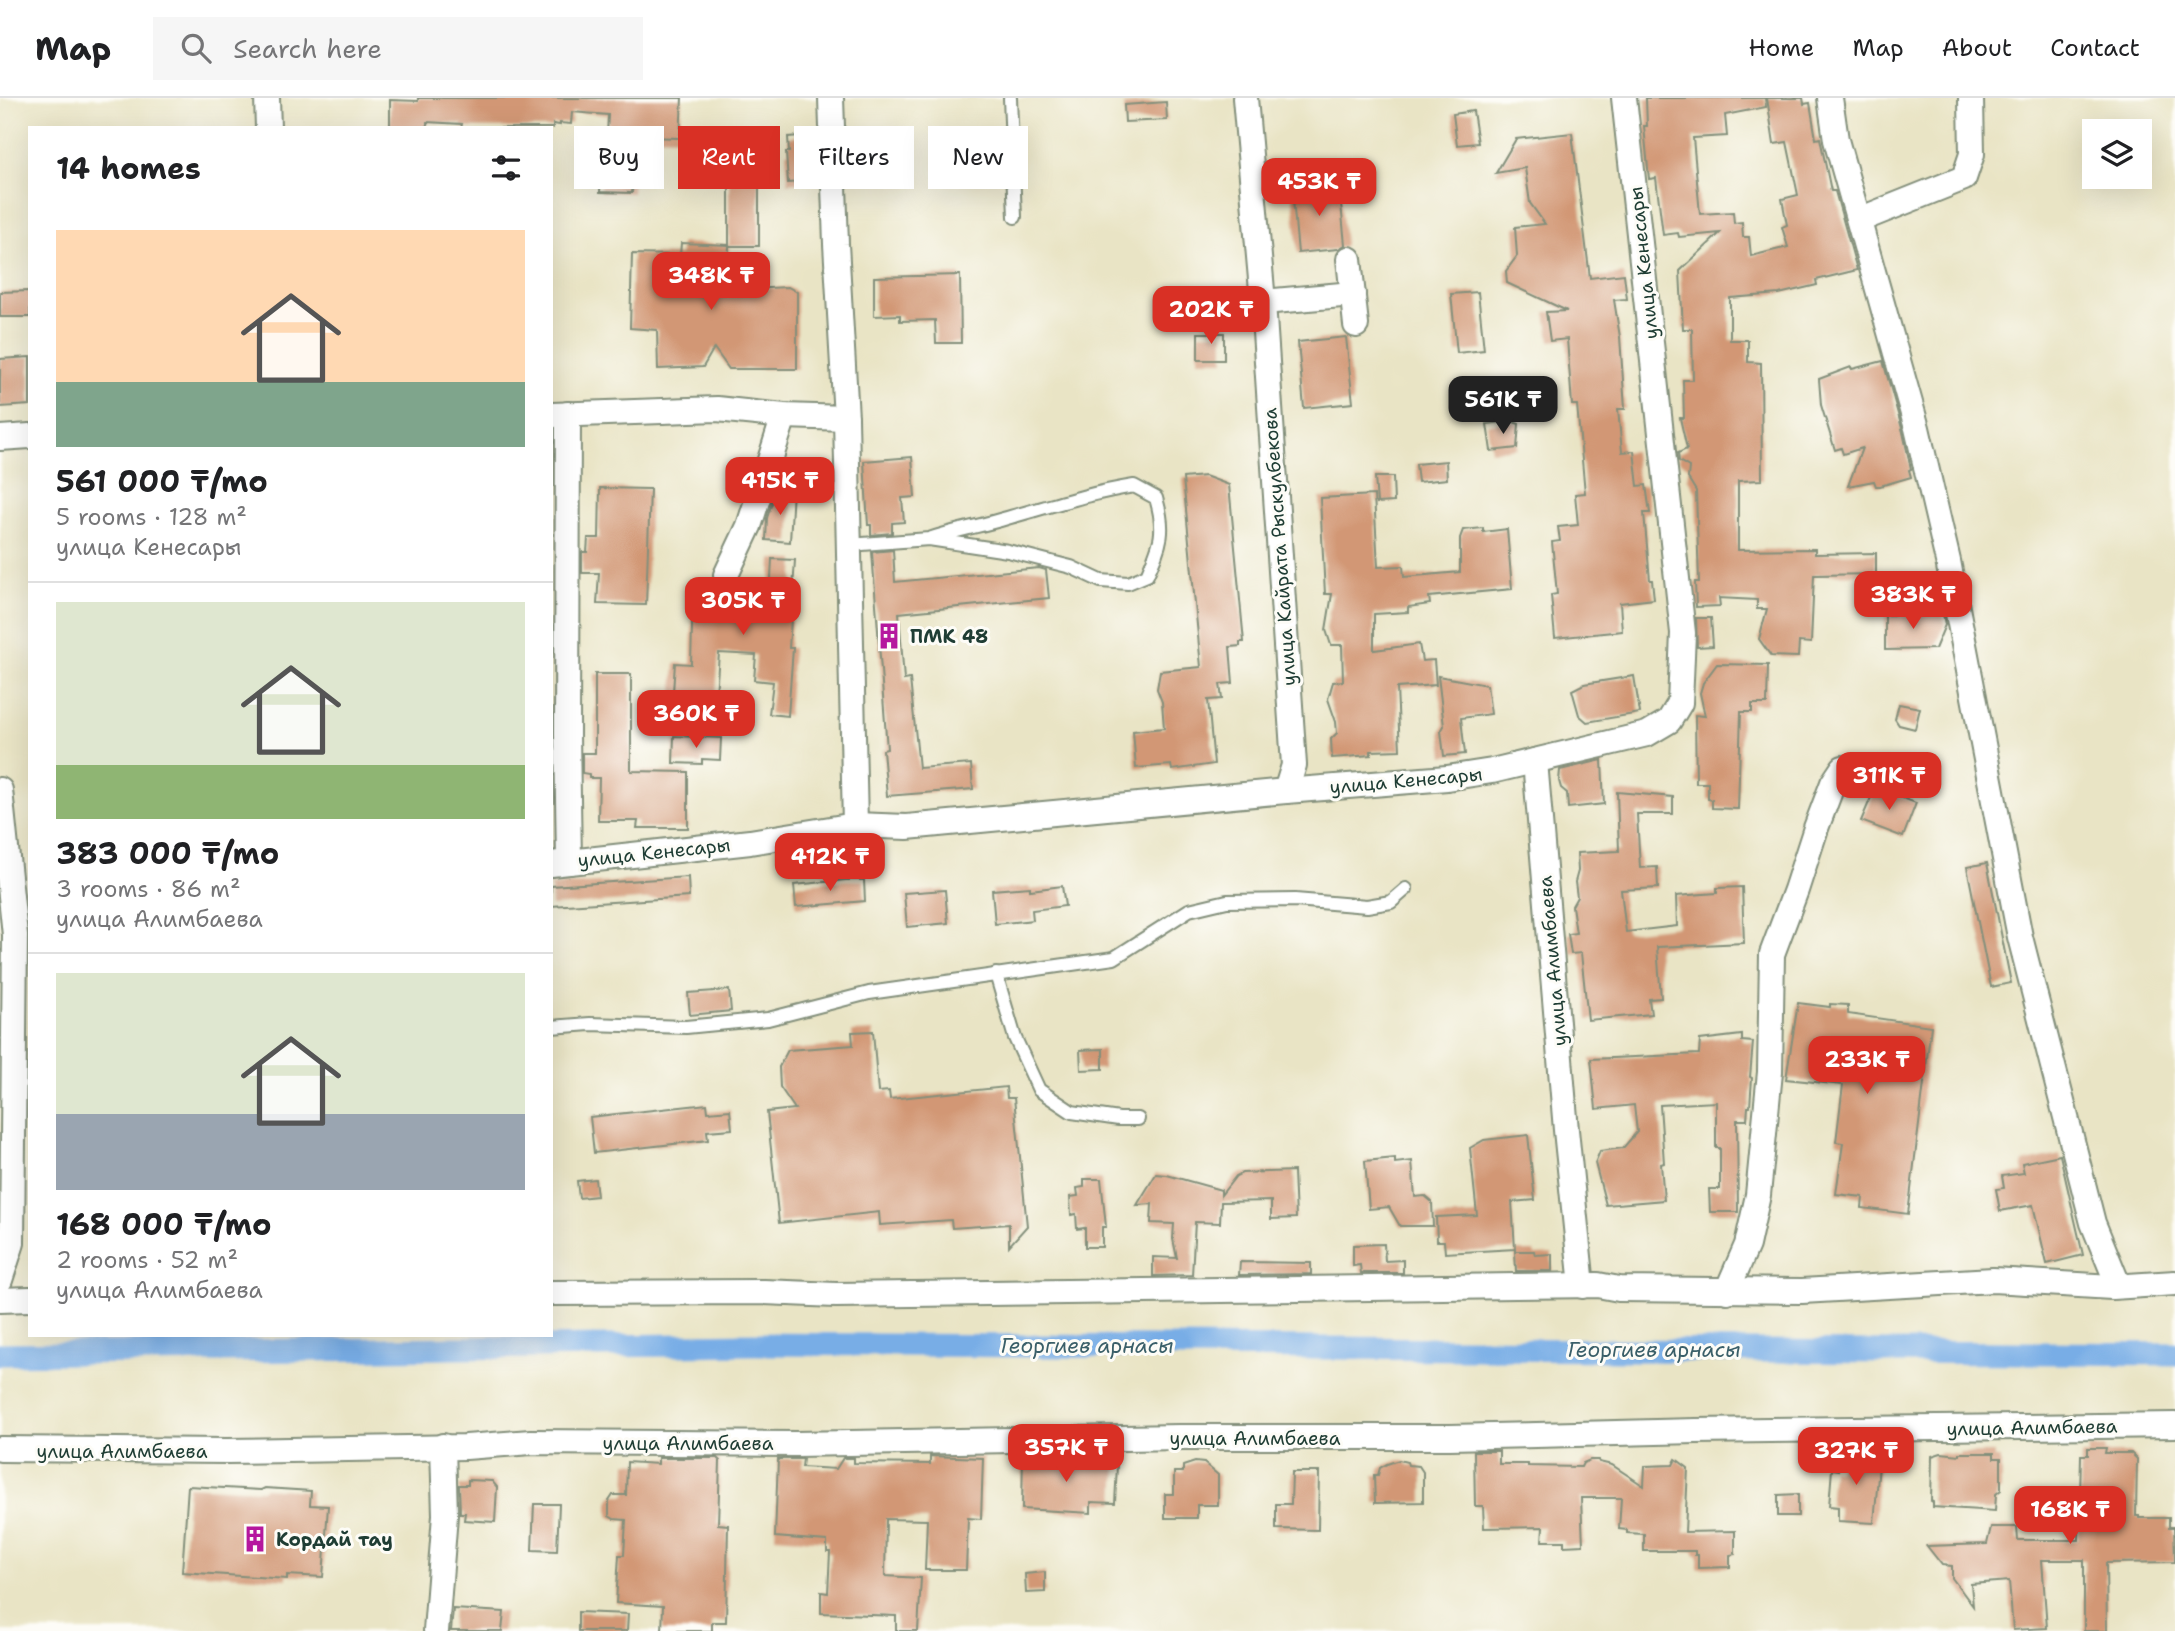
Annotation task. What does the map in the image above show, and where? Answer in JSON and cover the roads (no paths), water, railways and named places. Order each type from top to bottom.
[{"type":"street","points":[[267,98],[268,126]]},
{"type":"street","points":[[831,98],[846,418],[855,825]]},
{"type":"street","name":"улица Кайрата Рыскулбекова","points":[[1245,98],[1263,303],[1294,765],[1286,791]]},
{"type":"street","name":"улица Кенесары","points":[[560,863],[750,842],[855,825],[907,827],[1447,778],[1492,771],[1647,734],[1669,722],[1680,703],[1683,662],[1680,603],[1624,98]]},
{"type":"street","points":[[1829,98],[1836,140],[1917,428],[1948,561],[1972,697],[2026,963],[2093,1223],[2117,1282],[2122,1286]]},
{"type":"street","points":[[1859,220],[1964,178],[1972,154],[1971,98]]},
{"type":"street","points":[[1349,259],[1356,325]]},
{"type":"street","points":[[1263,303],[1353,294]]},
{"type":"street","points":[[560,863],[567,734],[560,414],[717,409],[784,416],[846,418]]},
{"type":"street","points":[[726,575],[749,526],[784,416]]},
{"type":"street","points":[[0,438],[28,436]]},
{"type":"street","name":"улица Алимбаева","points":[[1535,761],[1582,1286]]},
{"type":"street","points":[[1727,1291],[1747,1245],[1758,1195],[1770,1072],[1772,954],[1815,828],[1833,783],[1843,768]]},
{"type":"street","points":[[0,790],[15,935],[12,1243],[0,1280]]},
{"type":"street","points":[[553,1293],[663,1291],[836,1295],[1598,1284],[1619,1289],[1802,1291],[1993,1280],[2122,1286],[2175,1283]]},
{"type":"street","points":[[0,1300],[28,1299]]},
{"type":"street","name":"улица Алимбаева","points":[[0,1449],[227,1451],[531,1442],[796,1444],[2175,1425]]},
{"type":"street","points":[[436,1631],[445,1515],[443,1446]]},
{"type":"lane","points":[[1010,98],[1015,217]]},
{"type":"lane","points":[[849,545],[929,539],[1008,551],[1071,567],[1101,581],[1128,583],[1147,575],[1159,548],[1163,521],[1156,498],[1133,486],[1098,492],[929,539]]},
{"type":"lane","points":[[553,1027],[590,1024],[686,1027],[768,1019],[869,993],[1114,958],[1189,910],[1227,901],[1294,900],[1367,906],[1391,902],[1406,889]]},
{"type":"lane","points":[[996,974],[1015,1038],[1039,1090],[1072,1112],[1138,1119]]},
{"type":"waterway","name":"Георгиев арнасы","points":[[0,1354],[754,1344],[2175,1354]]},
{"type":"place","name":"ПМК 48","points":[[889,636]]},
{"type":"place","name":"Кордай тау","points":[[255,1539]]}]
